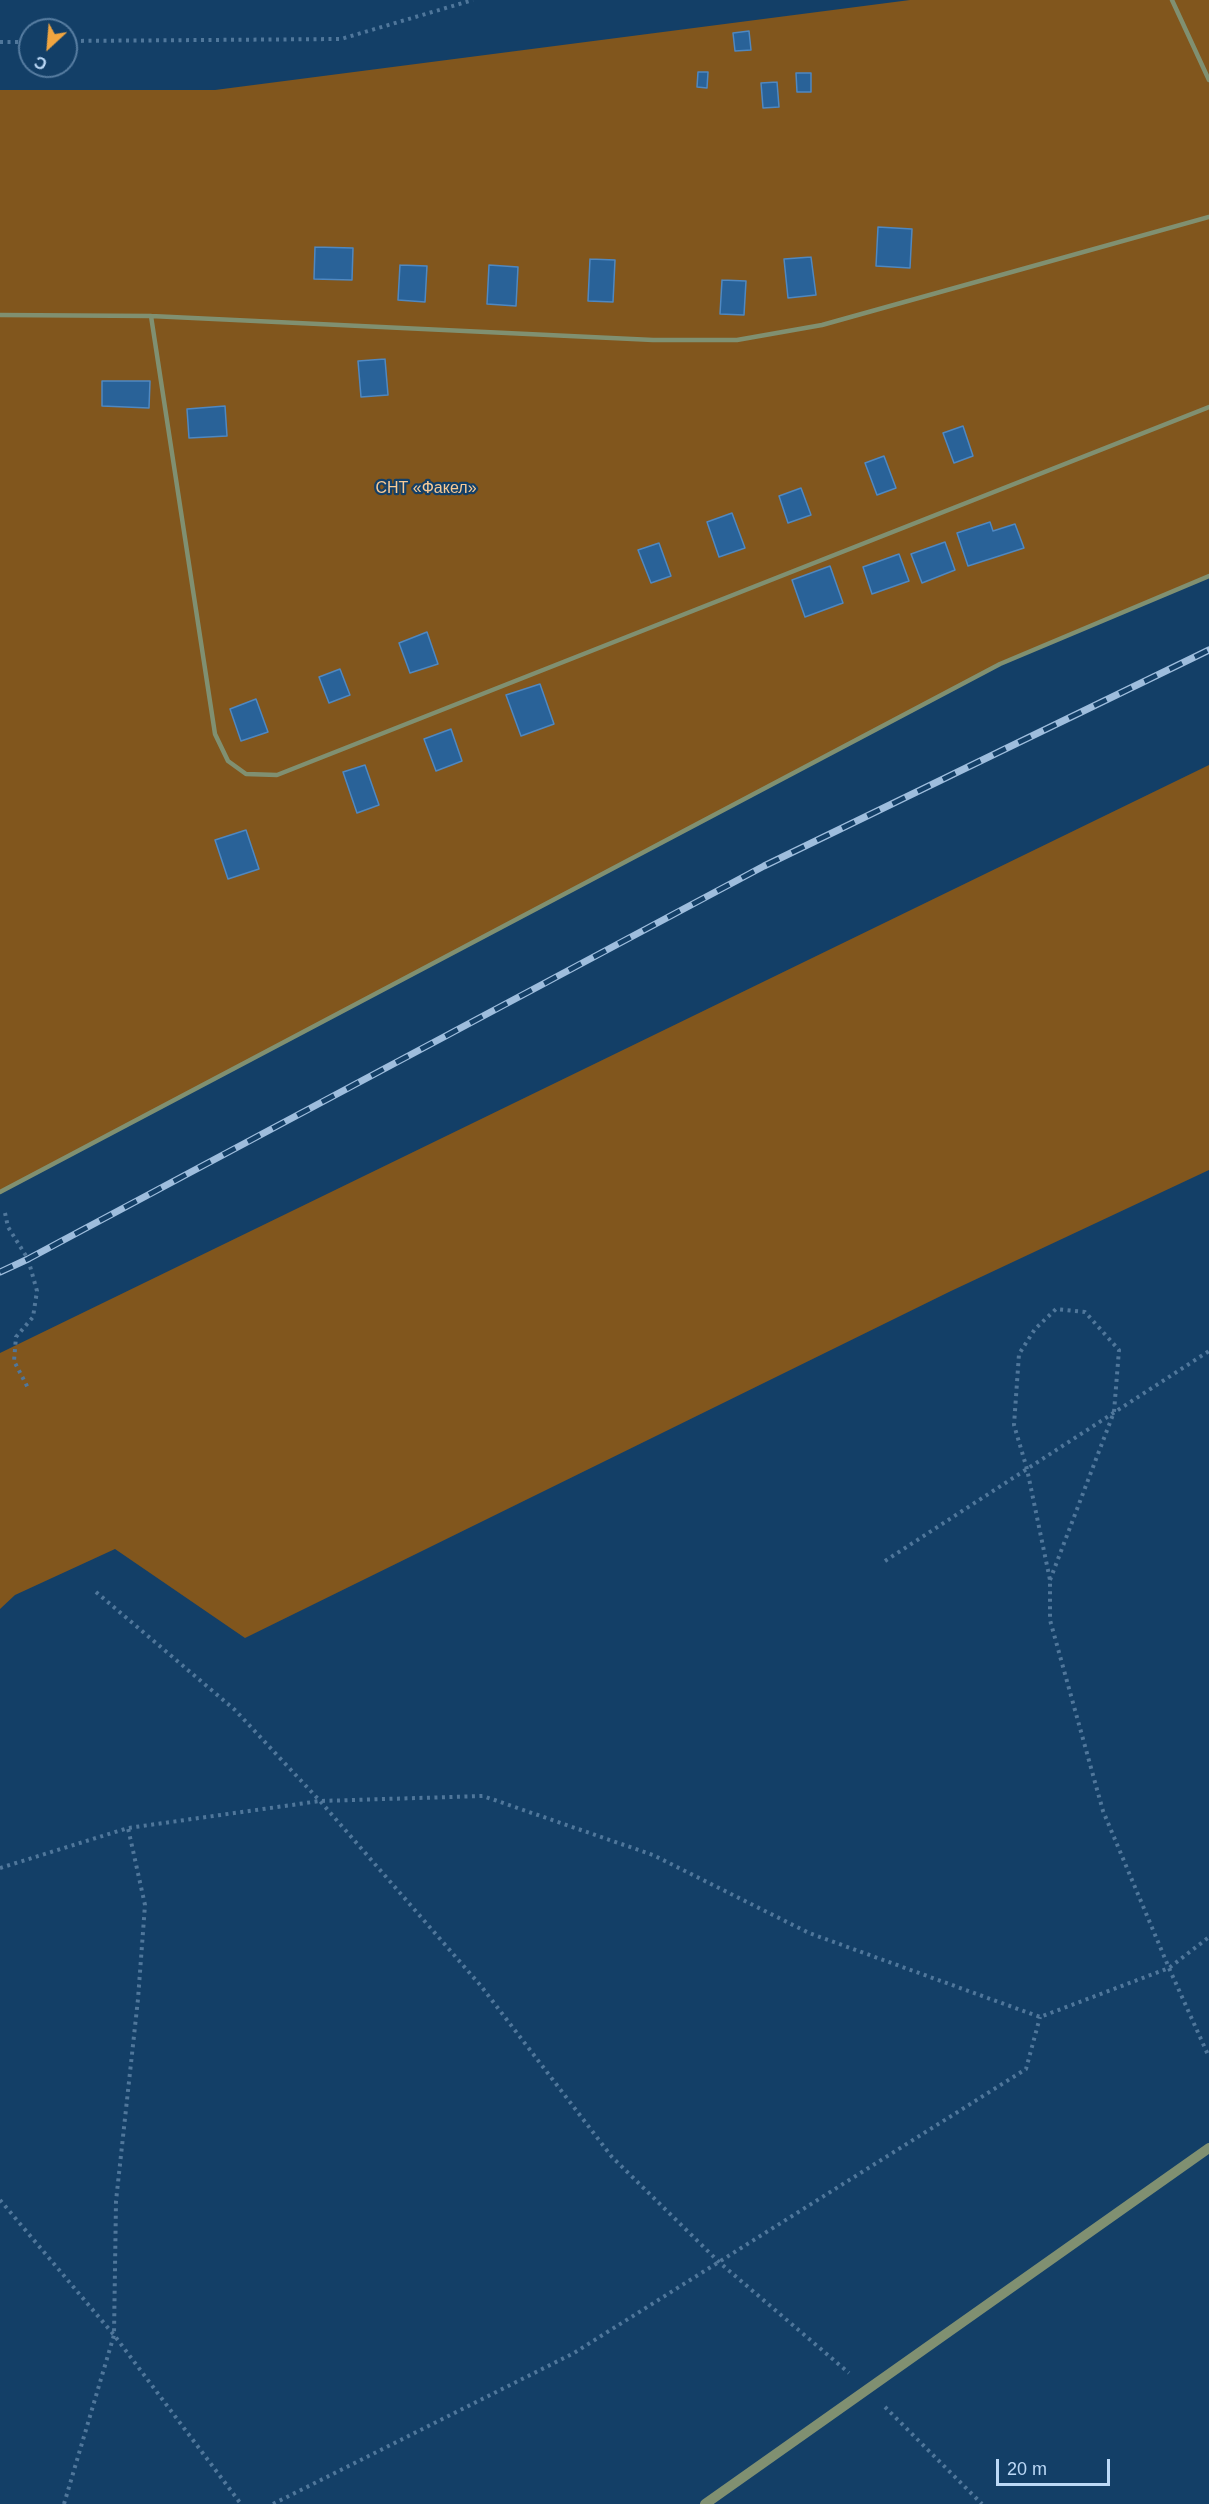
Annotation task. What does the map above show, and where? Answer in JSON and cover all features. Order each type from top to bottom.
[{"type":"street","points":[[705,2504],[1209,2148]]},
{"type":"lane","points":[[1172,0],[1209,80]]},
{"type":"lane","points":[[0,315],[151,316],[653,340],[737,340],[822,326],[1209,217]]},
{"type":"lane","points":[[151,316],[214,734],[228,761],[246,774],[277,775],[1209,407]]},
{"type":"lane","points":[[1,1192],[1000,664],[1209,576]]},
{"type":"path","points":[[78,41],[341,39],[473,0]]},
{"type":"path","points":[[0,42],[18,42]]},
{"type":"path","points":[[1,1192],[8,1227],[28,1259],[38,1291],[33,1317],[16,1337],[14,1362],[28,1388]]},
{"type":"path","points":[[1050,1580],[1114,1412],[1119,1350],[1085,1312],[1056,1310],[1035,1329],[1019,1354],[1014,1425],[1027,1468],[1050,1580],[1050,1620],[1103,1811],[1209,2057]]},
{"type":"path","points":[[885,1561],[1209,1351]]},
{"type":"path","points":[[96,1592],[236,1710],[320,1801],[481,1986],[612,2157],[720,2263],[868,2390],[982,2504]]},
{"type":"path","points":[[0,1868],[128,1828],[320,1801],[483,1796],[653,1855],[809,1933],[1040,2018],[1169,1968],[1209,1937]]},
{"type":"path","points":[[64,2504],[114,2335],[116,2201],[138,1999],[145,1905],[128,1828]]},
{"type":"path","points":[[273,2504],[574,2353],[720,2263],[1026,2069],[1040,2018]]},
{"type":"path","points":[[0,2200],[114,2335],[241,2504]]},
{"type":"green space","name":"СНТ «Факел»","points":[[910,0],[1209,0],[1209,576],[1000,664],[0,1192],[0,90],[215,90]]},
{"type":"green space","points":[[1209,765],[1209,1170],[951,1291],[245,1638],[115,1549],[15,1595],[0,1609],[0,1353]]},
{"type":"building","points":[[749,31],[751,50],[735,51],[733,33]]},
{"type":"building","points":[[698,72],[708,72],[707,88],[697,87]]},
{"type":"building","points":[[796,73],[811,73],[811,92],[797,92]]},
{"type":"building","points":[[777,82],[779,107],[763,108],[761,83]]},
{"type":"building","points":[[878,227],[912,229],[910,268],[876,266]]},
{"type":"building","points":[[315,247],[353,248],[352,280],[314,279]]},
{"type":"building","points":[[811,257],[816,295],[788,298],[784,259]]},
{"type":"building","points":[[590,259],[615,260],[613,302],[588,301]]},
{"type":"building","points":[[400,265],[427,266],[425,302],[398,300]]},
{"type":"building","points":[[489,265],[518,267],[516,306],[487,304]]},
{"type":"building","points":[[722,280],[746,281],[744,315],[720,314]]},
{"type":"building","points":[[385,359],[388,395],[361,397],[358,361]]},
{"type":"building","points":[[102,381],[150,381],[149,408],[102,406]]},
{"type":"building","points":[[225,406],[227,436],[189,438],[187,409]]},
{"type":"building","points":[[963,426],[973,456],[954,463],[943,433]]},
{"type":"building","points":[[884,456],[896,488],[877,495],[865,463]]},
{"type":"building","points":[[801,488],[811,515],[788,523],[779,496]]},
{"type":"building","points":[[732,513],[745,548],[719,557],[707,522]]},
{"type":"building","points":[[990,522],[993,531],[1015,524],[1024,548],[968,566],[957,533]]},
{"type":"building","points":[[945,542],[955,570],[922,583],[911,554]]},
{"type":"building","points":[[659,543],[671,576],[651,583],[638,550]]},
{"type":"building","points":[[899,554],[909,581],[872,594],[863,567]]},
{"type":"building","points":[[830,566],[843,603],[805,617],[792,580]]},
{"type":"building","points":[[427,632],[438,664],[410,673],[399,643]]},
{"type":"building","points":[[340,669],[350,695],[329,703],[319,677]]},
{"type":"building","points":[[540,684],[554,724],[521,736],[506,695]]},
{"type":"building","points":[[256,699],[268,732],[241,741],[230,709]]},
{"type":"building","points":[[451,729],[462,761],[436,771],[424,739]]},
{"type":"building","points":[[365,765],[379,805],[357,813],[343,772]]},
{"type":"building","points":[[246,830],[259,869],[228,879],[215,840]]},
{"type":"railway","points":[[0,1272],[764,866],[1209,650]]}]
